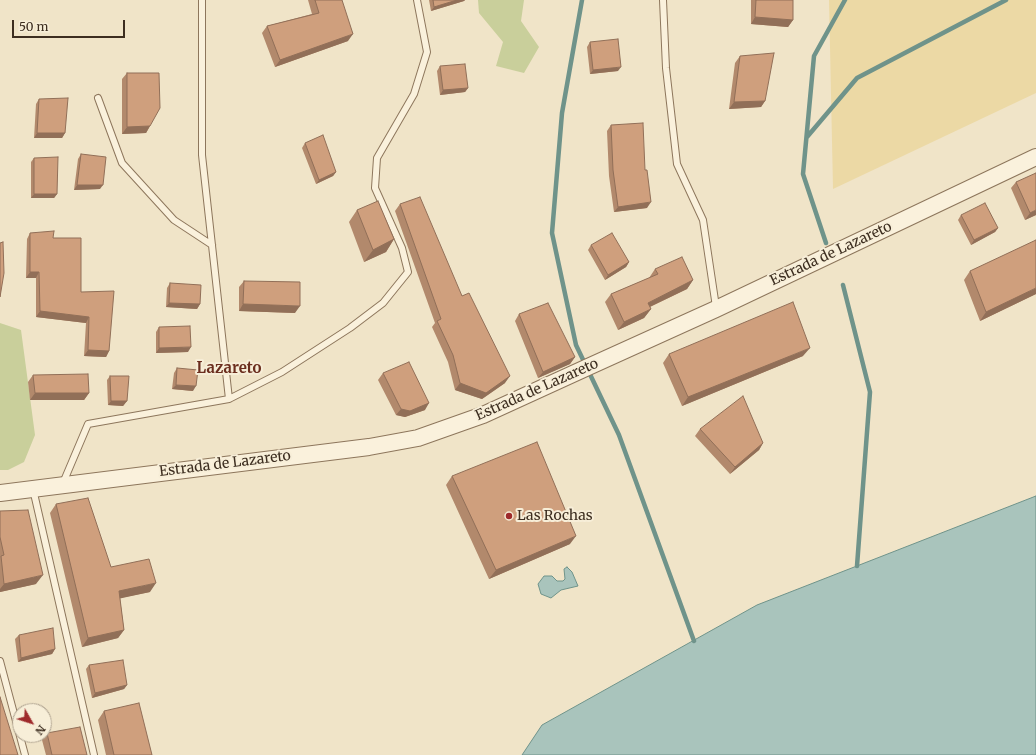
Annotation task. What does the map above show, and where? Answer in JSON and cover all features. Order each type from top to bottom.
[{"type":"street","name":"Estrada de Lazareto","points":[[0,493],[369,447],[418,438],[483,415],[716,309],[1036,157]]},
{"type":"lane","points":[[202,0],[202,155],[229,399]]},
{"type":"lane","points":[[61,486],[88,424],[229,399],[282,372],[350,328],[383,303],[408,272],[402,248],[375,188],[377,158],[414,94],[427,52],[417,0]]},
{"type":"lane","points":[[663,0],[666,68],[677,164],[703,220],[716,309]]},
{"type":"lane","points":[[98,98],[122,163],[174,220],[212,245]]},
{"type":"lane","points":[[33,489],[94,755]]},
{"type":"lane","points":[[0,662],[24,755]]},
{"type":"green space","points":[[478,0],[524,0],[521,21],[539,47],[524,73],[496,66],[503,42],[479,13]]},
{"type":"green space","points":[[0,323],[21,330],[35,435],[24,462],[8,470],[0,470]]},
{"type":"sand","points":[[829,0],[1036,0],[1036,93],[833,189]]},
{"type":"water","points":[[1036,496],[1036,755],[522,755],[542,725],[757,605]]},
{"type":"water","points":[[567,567],[572,572],[578,586],[561,590],[551,598],[541,594],[538,584],[544,576],[552,576],[557,581],[563,581],[565,579],[564,569]]},
{"type":"building","points":[[315,0],[342,0],[353,34],[280,60],[267,26],[319,13]]},
{"type":"building","points":[[433,0],[457,0],[434,7]]},
{"type":"building","points":[[756,0],[793,0],[793,20],[755,17]]},
{"type":"building","points":[[618,39],[621,67],[593,70],[590,42]]},
{"type":"building","points":[[774,53],[765,101],[734,102],[740,56]]},
{"type":"building","points":[[465,64],[468,88],[443,90],[440,66]]},
{"type":"building","points":[[127,73],[159,73],[160,108],[150,126],[127,127]]},
{"type":"building","points":[[68,98],[65,133],[37,133],[39,99]]},
{"type":"building","points":[[643,123],[645,170],[647,170],[651,202],[618,207],[613,170],[611,125]]},
{"type":"building","points":[[323,135],[336,172],[319,180],[305,143]]},
{"type":"building","points":[[81,154],[106,157],[103,185],[77,185]]},
{"type":"building","points":[[58,157],[57,194],[34,194],[34,158]]},
{"type":"building","points":[[1036,173],[1036,210],[1030,213],[1016,182]]},
{"type":"building","points":[[420,197],[462,296],[469,293],[510,376],[486,393],[460,383],[453,355],[437,321],[441,319],[400,204]]},
{"type":"building","points":[[378,201],[394,239],[373,250],[357,210]]},
{"type":"building","points":[[985,203],[998,228],[974,240],[961,215]]},
{"type":"building","points":[[54,231],[53,238],[81,238],[81,292],[114,291],[109,351],[88,350],[89,317],[40,311],[39,272],[30,272],[30,233]]},
{"type":"building","points":[[612,233],[629,262],[608,275],[591,245]]},
{"type":"building","points":[[1036,240],[1036,288],[986,312],[970,271]]},
{"type":"building","points":[[3,242],[4,273],[0,297],[0,243]]},
{"type":"building","points":[[682,257],[693,280],[648,303],[651,309],[624,322],[611,294],[658,274],[655,269]]},
{"type":"building","points":[[244,281],[300,282],[300,306],[243,304]]},
{"type":"building","points":[[170,283],[201,285],[200,304],[169,303]]},
{"type":"building","points":[[793,302],[810,348],[688,397],[669,354]]},
{"type":"building","points":[[548,303],[575,357],[543,372],[519,314]]},
{"type":"building","points":[[190,326],[191,347],[159,348],[159,327]]},
{"type":"building","points":[[409,362],[429,403],[410,411],[401,409],[383,373]]},
{"type":"building","points":[[177,368],[198,370],[196,386],[176,385]]},
{"type":"building","points":[[88,374],[89,393],[35,393],[33,375]]},
{"type":"building","points":[[110,376],[129,376],[127,401],[111,401]]},
{"type":"building","points":[[743,396],[763,443],[735,467],[700,429]]},
{"type":"building","name":"Las Rochas","points":[[537,442],[576,536],[496,570],[452,476]]},
{"type":"building","points":[[88,498],[111,567],[149,559],[156,583],[119,591],[124,630],[88,638],[56,504]]},
{"type":"building","points":[[28,510],[43,575],[4,584],[1,556],[4,555],[0,537],[0,511]]},
{"type":"building","points":[[53,628],[55,649],[21,658],[19,635]]},
{"type":"building","points":[[123,660],[127,685],[95,693],[89,665]]},
{"type":"building","points":[[0,697],[12,736],[12,743],[14,743],[18,755],[0,755]]},
{"type":"building","points":[[139,703],[152,755],[114,755],[104,711]]},
{"type":"building","points":[[80,727],[87,755],[52,755],[49,743],[52,743],[52,732]]},
{"type":"waterway","points":[[582,0],[562,113],[552,233],[576,345],[619,435],[694,641]]},
{"type":"waterway","points":[[826,243],[803,174],[814,56],[845,0]]},
{"type":"waterway","points":[[807,137],[857,78],[1006,0]]},
{"type":"waterway","points":[[843,285],[870,392],[857,566]]},
{"type":"place","name":"Las Rochas","points":[[509,516]]},
{"type":"district","name":"Lazareto","points":[[229,369]]}]
